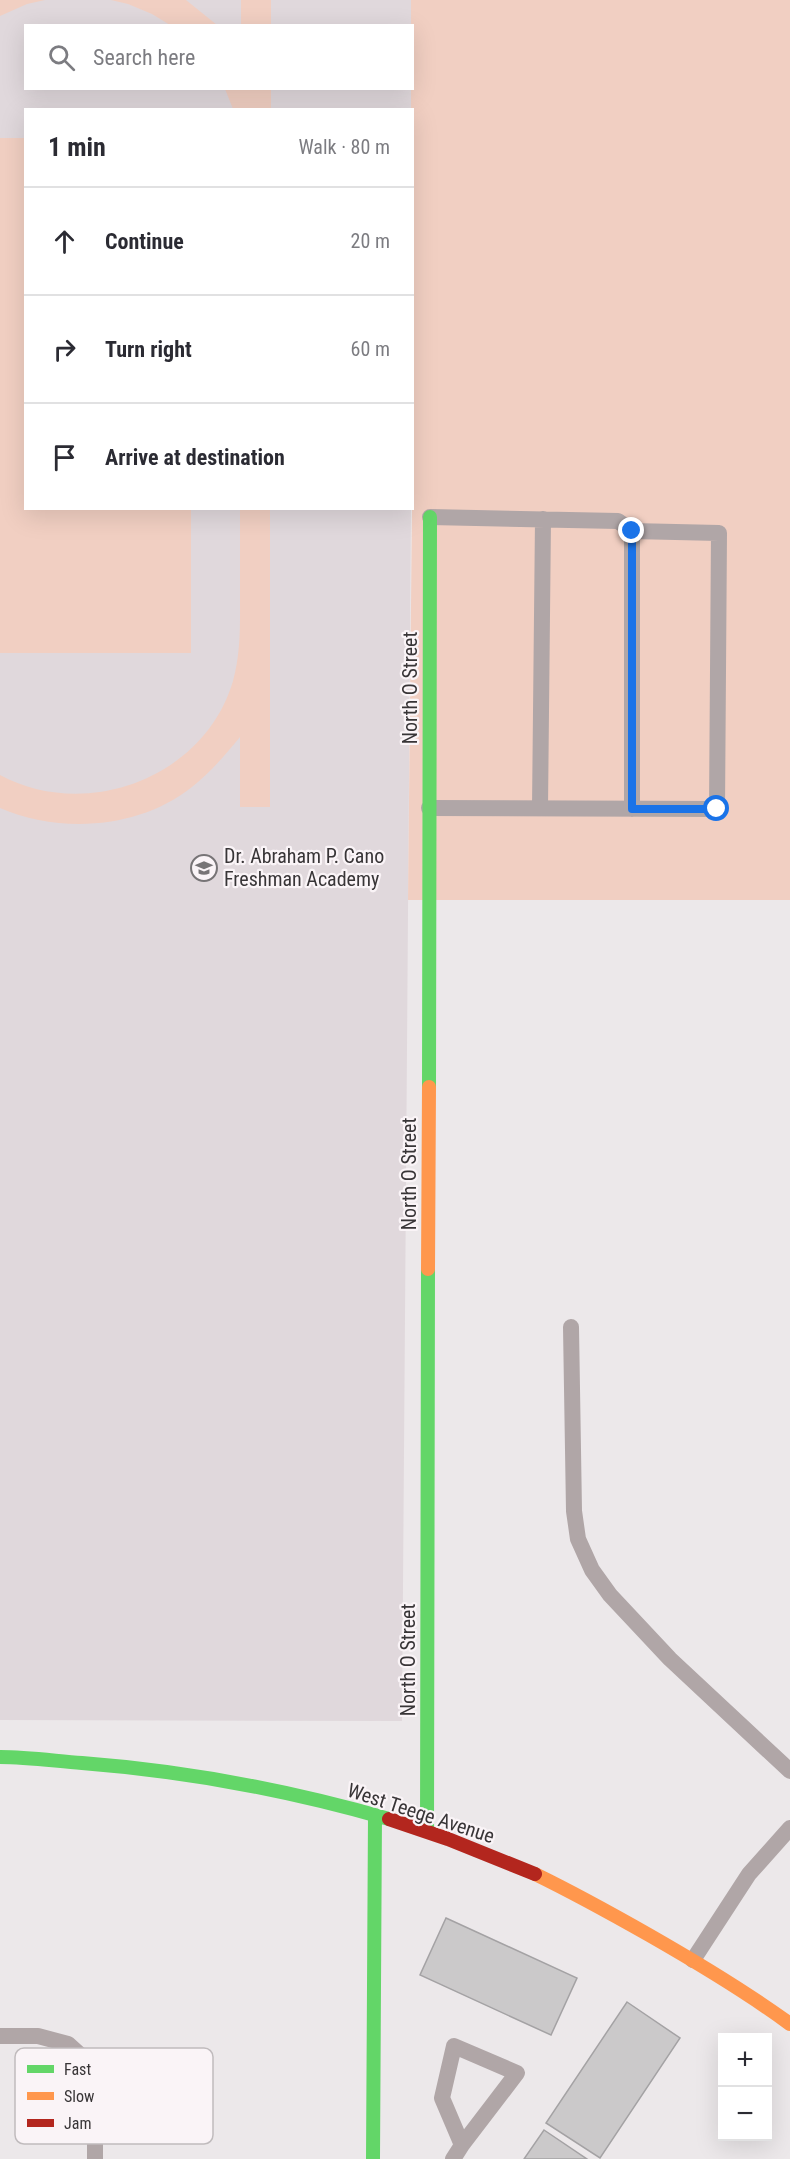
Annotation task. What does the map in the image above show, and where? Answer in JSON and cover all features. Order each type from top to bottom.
[{"type":"street","name":"North O Street","points":[[427,1831],[430,517]]},
{"type":"street","name":"West Teege Avenue","points":[[0,1757],[129,1765],[245,1784],[375,1815],[427,1831],[500,1859],[583,1898],[693,1960],[790,2024]]},
{"type":"street","points":[[373,2159],[375,1815]]},
{"type":"lane","points":[[429,808],[717,809],[719,533],[632,531],[618,521],[430,517]]},
{"type":"lane","points":[[540,808],[543,519]]},
{"type":"lane","points":[[632,531],[632,809]]},
{"type":"lane","points":[[571,1326],[574,1510],[578,1539],[592,1570],[610,1595],[670,1659],[790,1771]]},
{"type":"lane","points":[[693,1960],[749,1874],[790,1828]]},
{"type":"lane","points":[[0,2036],[38,2036],[69,2044],[73,2048]]},
{"type":"lane","points":[[454,2046],[517,2073],[458,2152],[442,2098],[454,2046]]},
{"type":"shaded area","name":"Dr. Abraham P. Cano Freshman Academy","points":[[0,0],[411,0],[411,24],[24,24],[24,90],[411,90],[411,108],[24,108],[24,510],[411,510],[402,1721],[0,1720]]},
{"type":"shaded area","points":[[0,0],[45,0],[27,4],[0,16]]},
{"type":"shaded area","points":[[111,0],[186,0],[216,24],[168,24],[128,4]]},
{"type":"shaded area","points":[[241,0],[271,0],[271,24],[241,24]]},
{"type":"shaded area","points":[[411,0],[790,0],[790,900],[408,900],[412,510],[414,510],[414,108],[411,108],[411,90],[414,90],[414,24],[411,24]]},
{"type":"shaded area","points":[[225,90],[271,90],[271,108],[233,108]]},
{"type":"shaded area","points":[[0,138],[24,138],[24,510],[191,510],[191,653],[0,653]]},
{"type":"shaded area","points":[[240,510],[270,510],[270,807],[240,807],[240,737],[212,769],[192,787],[148,812],[124,819],[74,824],[48,822],[0,808],[0,775],[34,788],[69,794],[105,791],[139,782],[170,765],[197,743],[219,715],[236,670],[240,627]]},
{"type":"building","points":[[446,1918],[577,1978],[551,2035],[420,1975]]},
{"type":"building","points":[[627,2002],[680,2038],[600,2158],[546,2123]]},
{"type":"building","points":[[544,2130],[587,2159],[524,2159]]},
{"type":"traffic: fast","points":[[429,1087],[430,517]]},
{"type":"traffic: fast","points":[[427,1831],[428,1269]]},
{"type":"traffic: fast","points":[[0,1757],[160,1771],[237,1783],[313,1799],[389,1819]]},
{"type":"traffic: fast","points":[[373,2159],[375,1815]]},
{"type":"traffic: slow","points":[[428,1269],[429,1087]]},
{"type":"traffic: slow","points":[[535,1874],[607,1911],[685,1956],[790,2024]]},
{"type":"traffic: jam","points":[[389,1819],[448,1839],[535,1874]]},
{"type":"place","name":"Dr. Abraham P. Cano Freshman Academy","points":[[204,868]]},
{"type":"route","points":[[632,531],[632,809],[717,809]]}]
